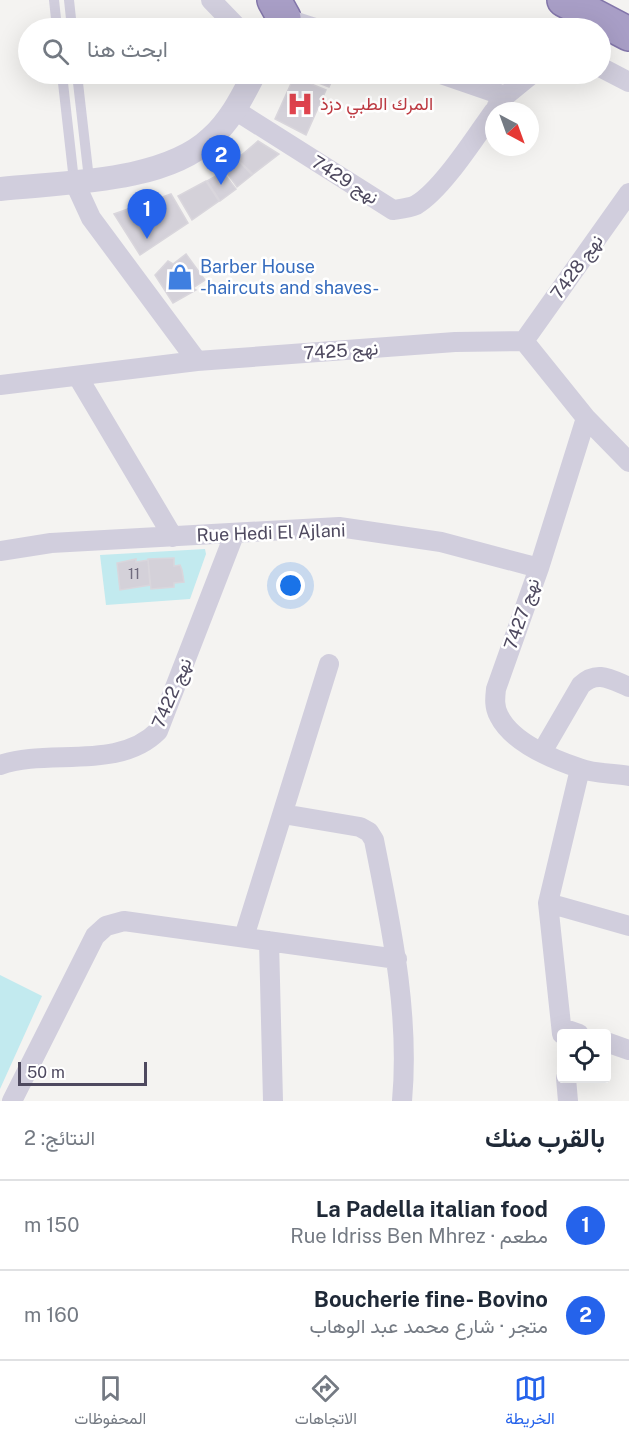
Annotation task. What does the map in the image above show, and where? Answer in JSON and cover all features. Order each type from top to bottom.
[{"type":"highway","points":[[564,0],[598,18]]},
{"type":"highway","points":[[610,0],[629,10]]},
{"type":"highway","points":[[611,25],[629,34]]},
{"type":"street","points":[[211,0],[228,18]]},
{"type":"street","points":[[285,9],[299,18]]},
{"type":"street","points":[[611,73],[629,82]]},
{"type":"street","points":[[0,189],[152,170],[184,158],[211,138],[235,110],[249,84]]},
{"type":"street","points":[[459,84],[491,102]]},
{"type":"street","name":"نهج 7429","points":[[502,102],[521,84]]},
{"type":"street","name":"نهج 7429","points":[[235,110],[393,210],[416,205],[432,191],[485,124]]},
{"type":"street","points":[[82,180],[91,218],[197,361]]},
{"type":"street","name":"نهج 7428","points":[[524,340],[629,193]]},
{"type":"street","points":[[524,340],[586,418],[629,462]]},
{"type":"street","name":"نهج 7425","points":[[0,385],[197,361],[455,342],[524,340]]},
{"type":"street","points":[[78,377],[173,537]]},
{"type":"street","name":"نهج 7427","points":[[586,418],[496,689],[495,702],[498,715],[510,732],[542,752],[580,769],[629,776]]},
{"type":"street","name":"Rue Hedi El Ajlani","points":[[0,550],[51,543],[234,535],[339,527],[441,542],[538,568]]},
{"type":"street","name":"نهج 7422","points":[[0,765],[125,752],[150,739],[158,731],[234,535]]},
{"type":"street","points":[[244,937],[328,664]]},
{"type":"street","points":[[542,752],[580,685],[590,676],[603,676],[629,687]]},
{"type":"street","points":[[568,1029],[548,903],[580,769]]},
{"type":"street","points":[[283,814],[360,827],[369,832],[374,840],[397,959],[405,1062],[402,1101]]},
{"type":"street","points":[[548,903],[629,926]]},
{"type":"street","points":[[12,1101],[94,936],[106,926],[124,921],[397,959]]},
{"type":"street","points":[[269,940],[273,1101]]},
{"type":"street","points":[[611,1044],[629,1050]]},
{"type":"street","points":[[566,1083],[568,1101]]},
{"type":"lane","points":[[54,0],[56,18]]},
{"type":"lane","points":[[69,0],[71,18]]},
{"type":"lane","points":[[64,84],[82,180]]},
{"type":"lane","points":[[77,84],[82,180]]},
{"type":"shaded area","points":[[205,549],[206,554],[190,599],[106,605],[100,555]]},
{"type":"shaded area","points":[[0,975],[42,996],[0,1089]]},
{"type":"building","name":"المرك الطبي دزذ","points":[[291,84],[311,84],[326,90],[306,135],[275,119]]},
{"type":"building","points":[[258,141],[279,154],[253,174],[237,159]]},
{"type":"building","points":[[237,159],[252,175],[237,187],[224,169]]},
{"type":"building","points":[[223,172],[236,189],[220,201],[207,181]]},
{"type":"building","points":[[206,181],[219,201],[192,220],[178,196]]},
{"type":"building","points":[[171,194],[188,223],[140,255],[114,214]]},
{"type":"building","name":"Barber House -haircuts and shaves-","points":[[186,254],[205,280],[193,288],[196,290],[173,303],[155,275],[168,261],[173,264]]},
{"type":"building","points":[[174,558],[174,566],[180,565],[184,582],[174,583],[174,587],[151,589],[148,559]]},
{"type":"building","points":[[136,559],[136,562],[148,560],[150,585],[120,590],[117,563]]},
{"type":"place","name":"المرك الطبي دزذ","points":[[300,104]]},
{"type":"place","name":"Boucherie fine- Bovino","points":[[221,185]]},
{"type":"place","name":"La Padella italian food","points":[[147,239]]},
{"type":"place","name":"Barber House -haircuts and shaves-","points":[[180,277]]}]
